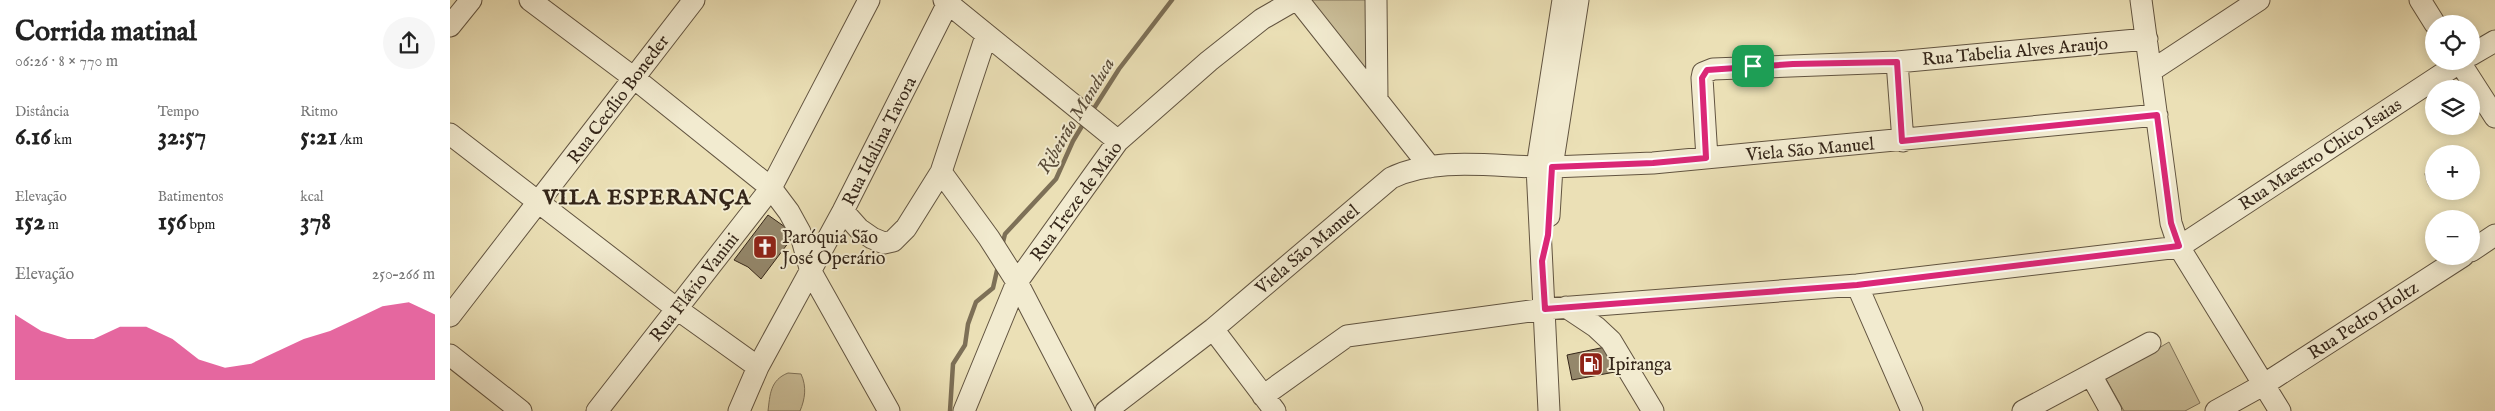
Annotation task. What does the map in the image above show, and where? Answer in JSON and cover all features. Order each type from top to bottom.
[{"type":"street","points":[[450,26],[470,0]]},
{"type":"street","points":[[530,0],[634,78],[771,188],[789,212],[800,232],[811,272],[889,411]]},
{"type":"street","name":"Rua Cecílio Boneder","points":[[450,316],[694,0]]},
{"type":"street","name":"Rua Flávio Vanini","points":[[597,411],[771,188],[869,0]]},
{"type":"street","points":[[1297,0],[1377,98],[1430,167]]},
{"type":"street","name":"Rua Treze de Maio","points":[[964,411],[1012,274],[1118,141],[1209,61],[1262,19],[1297,0]]},
{"type":"street","points":[[1376,0],[1377,98]]},
{"type":"street","points":[[1548,411],[1542,261],[1545,167],[1563,0]]},
{"type":"street","points":[[1545,167],[1578,0]]},
{"type":"street","points":[[2141,0],[2171,223],[2179,246],[2280,411]]},
{"type":"street","points":[[2151,71],[2259,0]]},
{"type":"street","points":[[2420,0],[2429,15]]},
{"type":"street","points":[[946,2],[1118,141]]},
{"type":"street","name":"Rua Idalina Tavora","points":[[739,411],[758,367],[843,211],[946,2]]},
{"type":"street","points":[[843,211],[859,229],[872,238],[884,243],[893,241],[906,228],[941,172],[986,36]]},
{"type":"street","name":"Rua Tabelia Alves Araujo","points":[[1706,158],[1703,73],[1713,68],[1897,62],[2147,39]]},
{"type":"street","name":"Rua Maestro Chico Isaias","points":[[2480,50],[2495,41]]},
{"type":"street","points":[[1897,62],[1902,141]]},
{"type":"street","name":"Rua Maestro Chico Isaias","points":[[2179,246],[2448,70]]},
{"type":"street","points":[[2469,70],[2495,117]]},
{"type":"street","name":"Viela São Manuel","points":[[1106,411],[1213,328],[1390,178],[1406,171],[1430,167],[1545,167],[1653,163],[1902,141],[2157,115]]},
{"type":"street","points":[[450,134],[677,309],[758,367]]},
{"type":"street","points":[[941,172],[989,238],[1012,274],[1084,411]]},
{"type":"street","points":[[2480,245],[2495,236]]},
{"type":"street","points":[[1213,328],[1269,404],[1347,336],[1545,309],[1857,285],[2179,246]]},
{"type":"street","name":"Rua Pedro Holtz","points":[[2216,411],[2263,385],[2449,265]]},
{"type":"street","points":[[1857,285],[1912,411]]},
{"type":"street","points":[[1566,308],[1596,327],[1611,341],[1653,411]]},
{"type":"street","points":[[2023,411],[2150,343]]},
{"type":"street","points":[[450,356],[521,411]]},
{"type":"street","points":[[2091,375],[2111,411]]},
{"type":"shaded area","points":[[1310,0],[1366,0],[1366,71]]},
{"type":"shaded area","points":[[2169,342],[2200,403],[2185,411],[2124,411],[2106,379]]},
{"type":"shaded area","points":[[788,373],[801,374],[803,379],[805,393],[800,411],[768,411],[770,394],[774,384]]},
{"type":"building","name":"Paróquia São José Operário","points":[[768,215],[795,234],[761,279],[748,267],[734,260]]},
{"type":"building","name":"Ipiranga","points":[[1610,346],[1615,372],[1572,380],[1567,355]]},
{"type":"waterway","name":"Ribeirão Manduca","points":[[1091,113],[1119,69],[1172,0]]},
{"type":"waterway","name":"Ribeirão Manduca","points":[[1002,246],[1005,234],[1056,179],[1073,141],[1085,121]]},
{"type":"waterway","name":"Ribeirão Manduca","points":[[950,411],[953,364],[965,345],[968,324],[976,302],[993,288],[998,266]]},
{"type":"place","name":"Paróquia São José Operário","points":[[765,247]]},
{"type":"place","name":"Ipiranga","points":[[1591,364]]},
{"type":"district","name":"VILA ESPERANÇA","points":[[647,196]]},
{"type":"route","points":[[1897,62],[1902,141],[2157,115],[2171,223],[2179,246],[1857,285],[1545,309],[1542,261],[1548,235],[1552,167],[1653,163],[1706,158],[1703,73],[1713,68],[1753,66],[1897,62]]}]
